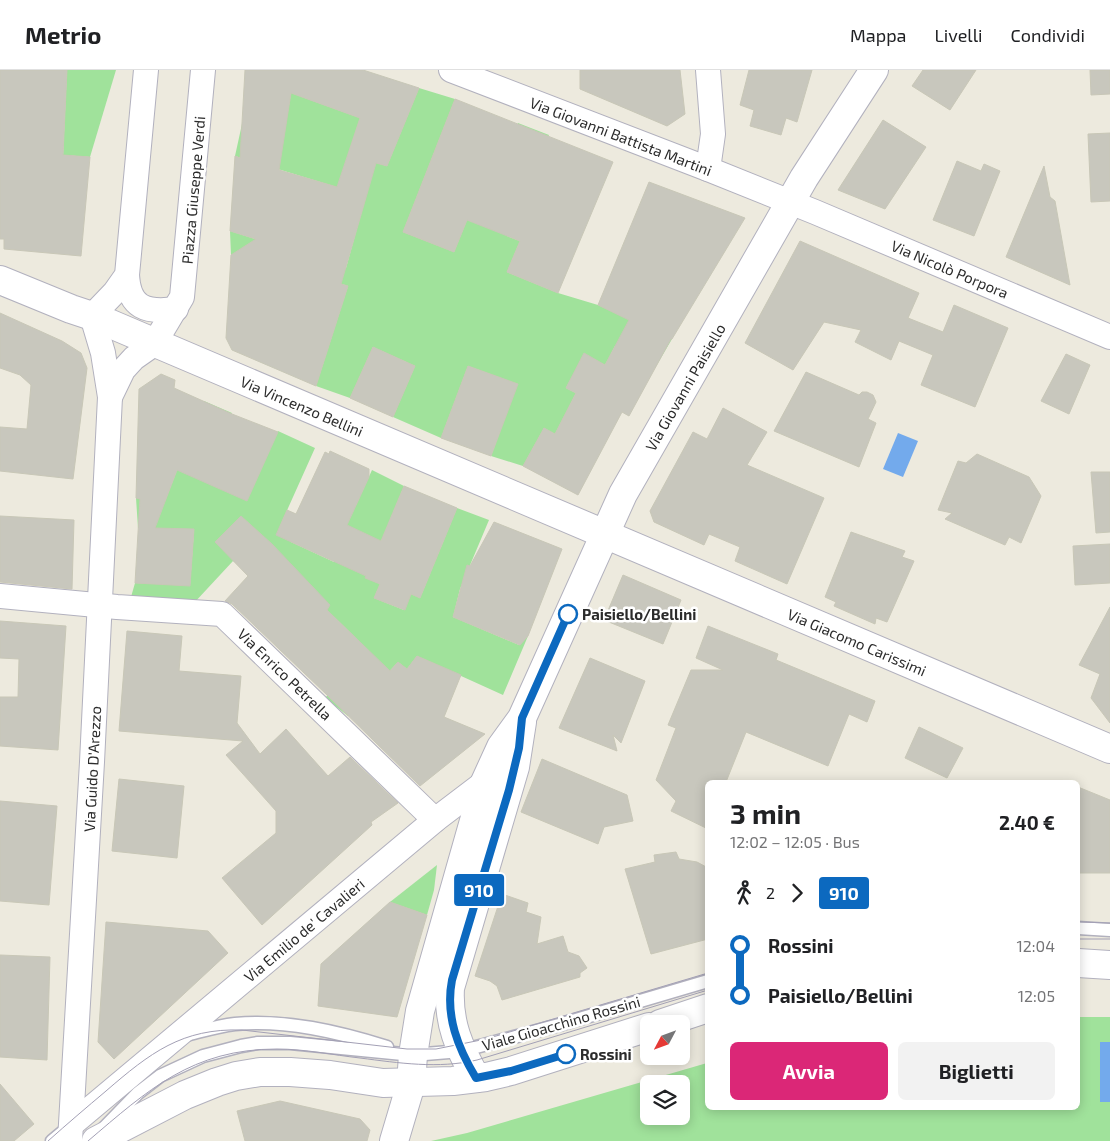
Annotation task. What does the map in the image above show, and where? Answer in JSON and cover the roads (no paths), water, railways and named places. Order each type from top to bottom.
[{"type":"street","points":[[146,70],[127,275],[128,287],[138,305],[153,311],[176,309]]},
{"type":"street","name":"Piazza Giuseppe Verdi","points":[[154,344],[182,297],[185,281],[203,70]]},
{"type":"street","name":"Via Giovanni Battista Martini","points":[[451,70],[791,202]]},
{"type":"street","points":[[708,70],[713,134],[708,169]]},
{"type":"street","name":"Via Giovanni Paisiello","points":[[394,1141],[411,1084],[413,1055],[420,1012],[485,782],[501,747],[522,718],[623,494],[791,202],[874,70]]},
{"type":"street","name":"Via Nicolò Porpora","points":[[791,202],[1110,337]]},
{"type":"street","points":[[92,316],[115,292],[127,275]]},
{"type":"street","name":"Via Vincenzo Bellini","points":[[0,280],[71,310],[92,316],[604,535]]},
{"type":"street","name":"Via Guido D'Arezzo","points":[[71,1133],[110,397],[103,352],[92,316]]},
{"type":"street","name":"Via Guido D'Arezzo","points":[[110,397],[123,370],[134,358],[154,344]]},
{"type":"street","name":"Via Giacomo Carissimi","points":[[604,535],[1110,750]]},
{"type":"street","name":"Via Enrico Petrella","points":[[0,596],[100,606],[222,614],[435,820]]},
{"type":"street","name":"Via Giovanni Paisiello","points":[[476,1078],[462,1051],[452,1021],[450,988],[509,790],[519,748],[522,718]]},
{"type":"street","name":"Via Emilio de' Cavalieri","points":[[173,1040],[435,820],[485,782]]},
{"type":"street","points":[[1080,963],[1110,964]]},
{"type":"street","points":[[687,1015],[705,1009]]},
{"type":"street","name":"Viale Gioacchino Rossini","points":[[94,1141],[192,1092],[217,1082],[246,1074],[260,1072],[305,1072],[376,1083],[411,1084],[476,1078],[511,1071],[640,1030]]},
{"type":"street","name":"Viale Gioacchino Rossini","points":[[71,1133],[173,1040]]},
{"type":"lane","points":[[1080,928],[1110,930]]},
{"type":"lane","name":"Viale Gioacchino Rossini","points":[[94,1141],[125,1105],[160,1076],[203,1056],[225,1050],[258,1043],[290,1043],[413,1055],[462,1051],[705,982]]},
{"type":"lane","name":"Viale Gioacchino Rossini","points":[[173,1040],[233,1024],[270,1024],[346,1036],[413,1055]]},
{"type":"lane","name":"Viale Gioacchino Rossini","points":[[52,1141],[71,1133]]},
{"type":"water","points":[[898,433],[918,441],[903,477],[883,469]]},
{"type":"water","points":[[1100,1042],[1110,1042],[1110,1102],[1100,1102]]},
{"type":"tram line","points":[[1080,922],[1110,923]]},
{"type":"tram line","points":[[1080,939],[1110,939]]},
{"type":"tram line","points":[[48,1141],[137,1065],[153,1054],[184,1038],[202,1033],[221,1030],[242,1030],[407,1049],[436,1049],[486,1039],[705,974]]},
{"type":"tram line","points":[[88,1141],[152,1089],[173,1076],[220,1056],[247,1051],[287,1049],[404,1063],[433,1065],[462,1063],[705,991]]},
{"type":"place","name":"Paisiello/Bellini","points":[[568,614]]},
{"type":"place","name":"Rossini","points":[[566,1054]]}]
